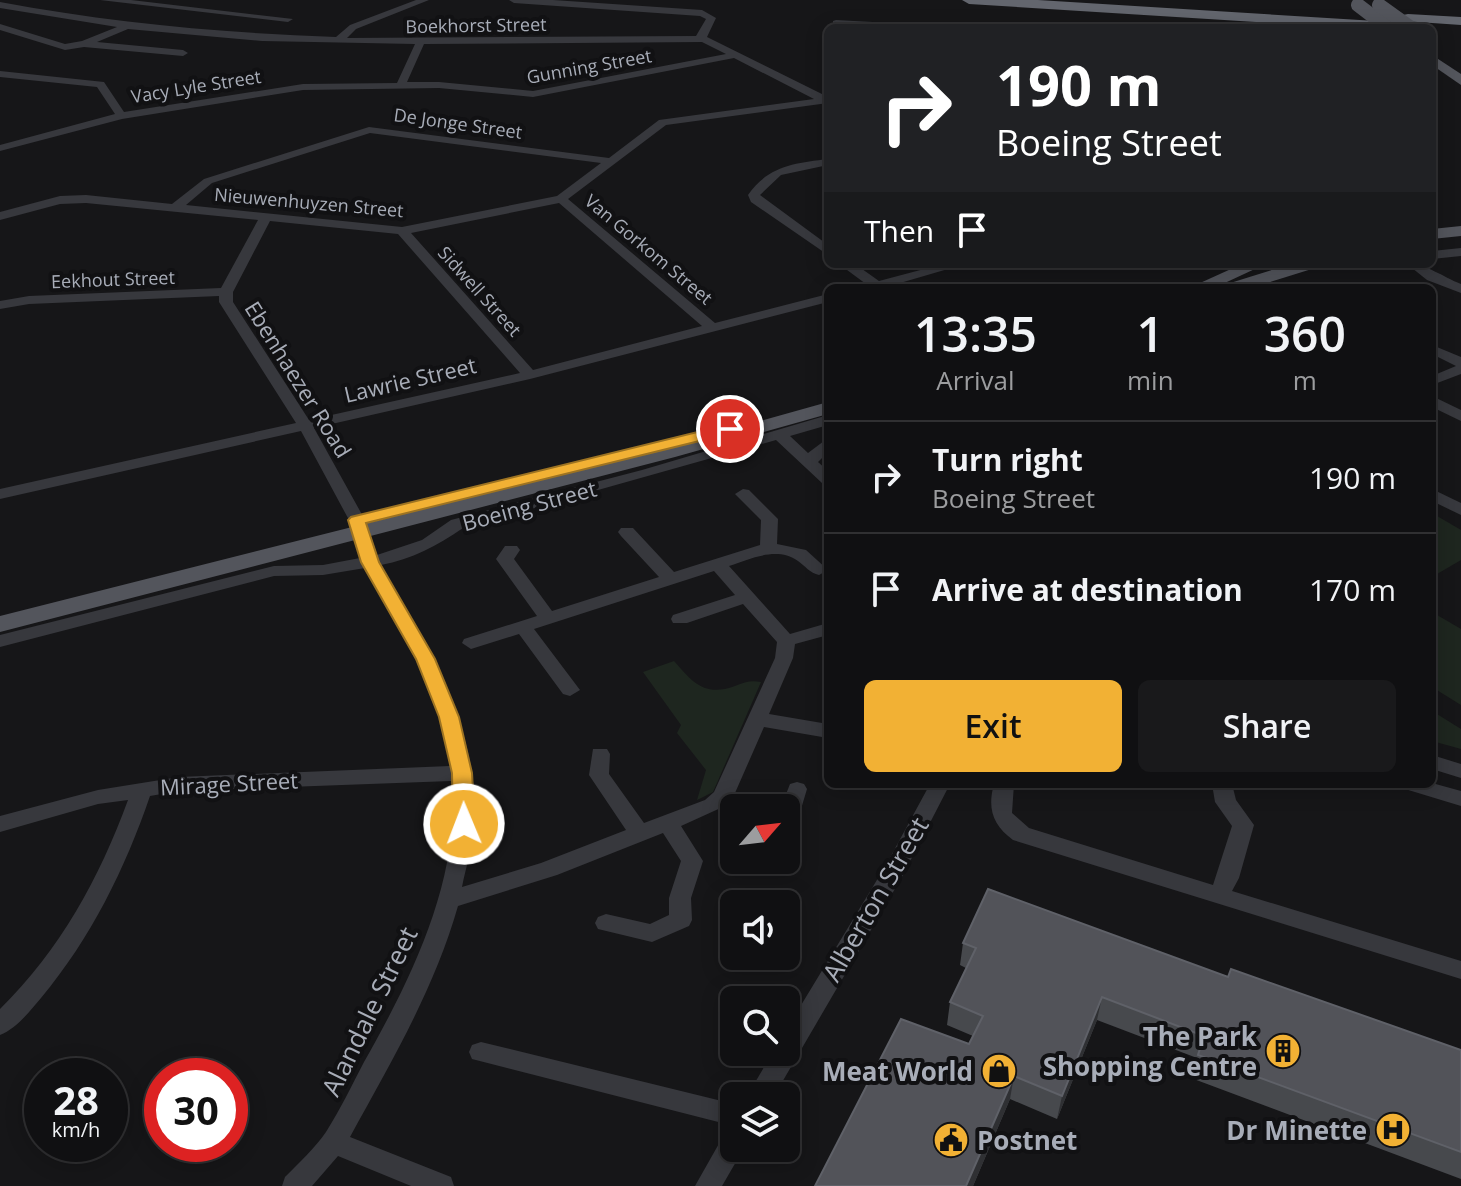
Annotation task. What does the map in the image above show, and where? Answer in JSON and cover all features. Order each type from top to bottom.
[{"type":"highway","points":[[969,0],[1360,24]]},
{"type":"highway","points":[[1123,0],[1461,21]]},
{"type":"highway","points":[[1436,28],[1461,30]]},
{"type":"main road","points":[[1376,2],[1406,24]]},
{"type":"main road","points":[[1354,3],[1383,24]]},
{"type":"main road","points":[[1436,47],[1461,65]]},
{"type":"main road","points":[[1436,62],[1461,81]]},
{"type":"main road","points":[[1436,222],[1461,219]]},
{"type":"main road","points":[[1436,234],[1461,231]]},
{"type":"main road","points":[[1208,284],[1248,268]]},
{"type":"main road","points":[[1246,284],[1296,268]]},
{"type":"main road","name":"Boeing Street","points":[[0,624],[359,525],[824,403]]},
{"type":"main road","name":"Boeing Street","points":[[0,615],[85,590],[668,453],[824,409]]},
{"type":"street","points":[[105,0],[288,19]]},
{"type":"street","points":[[338,41],[353,27],[424,0]]},
{"type":"street","points":[[514,0],[702,13],[711,18],[701,36],[704,39],[824,99]]},
{"type":"street","name":"Boekhorst Street","points":[[0,5],[127,27],[248,37],[338,41],[704,39]]},
{"type":"street","points":[[198,32],[234,13]]},
{"type":"street","points":[[836,23],[854,24]]},
{"type":"street","points":[[0,27],[65,47],[84,44],[127,27]]},
{"type":"street","points":[[401,84],[421,41]]},
{"type":"street","points":[[84,44],[183,53]]},
{"type":"street","name":"Gunning Street","points":[[401,84],[533,94],[734,55]]},
{"type":"street","points":[[0,74],[100,84],[121,116]]},
{"type":"street","name":"Vacy Lyle Street","points":[[0,148],[121,116],[303,87],[401,84]]},
{"type":"street","name":"Nieuwenhuyzen Street","points":[[0,216],[41,204],[74,199],[402,231],[561,199],[663,122],[824,100]]},
{"type":"street","name":"De Jonge Street","points":[[175,208],[208,181],[369,130],[609,161]]},
{"type":"street","points":[[824,163],[779,170],[767,177],[754,195],[755,199],[824,248]]},
{"type":"street","name":"Van Gorkom Street","points":[[561,199],[713,328]]},
{"type":"street","name":"Ebenhaezer Road","points":[[266,217],[226,292],[228,306],[305,425],[359,525]]},
{"type":"street","name":"Sidwell Street","points":[[402,231],[530,375]]},
{"type":"street","points":[[1436,255],[1459,253]]},
{"type":"street","points":[[851,268],[869,284]]},
{"type":"street","points":[[883,284],[943,268]]},
{"type":"street","points":[[1420,268],[1461,289]]},
{"type":"street","name":"Eekhout Street","points":[[1,305],[29,300],[226,292]]},
{"type":"street","name":"Lawrie Street","points":[[0,494],[530,375],[824,299]]},
{"type":"street","points":[[1437,352],[1461,346]]},
{"type":"street","points":[[1437,352],[1461,363]]},
{"type":"street","points":[[1436,379],[1461,369]]},
{"type":"street","points":[[1436,403],[1461,416]]},
{"type":"street","name":"Boeing Street","points":[[0,641],[274,571],[323,570],[370,562],[422,547],[457,524],[648,473],[824,421]]},
{"type":"street","points":[[779,434],[824,476]]},
{"type":"street","points":[[808,462],[824,447]]},
{"type":"street","points":[[743,494],[770,519],[768,548]]},
{"type":"street","points":[[1436,496],[1461,510]]},
{"type":"street","name":"Alandale Street","points":[[295,1186],[334,1142],[407,1008],[432,955],[448,900],[464,824],[462,773],[449,717],[426,659],[370,562],[359,525]]},
{"type":"street","points":[[627,532],[671,580]]},
{"type":"street","points":[[471,643],[768,548],[800,554],[819,570]]},
{"type":"street","points":[[511,550],[505,559],[549,619]]},
{"type":"street","points":[[718,565],[786,641],[784,658],[724,794]]},
{"type":"street","points":[[680,619],[748,597]]},
{"type":"street","points":[[523,627],[570,690]]},
{"type":"street","points":[[786,641],[824,630]]},
{"type":"street","points":[[758,719],[824,730]]},
{"type":"street","points":[[600,754],[599,775],[639,833]]},
{"type":"street","points":[[1436,763],[1461,771]]},
{"type":"street","name":"Mirage Street","points":[[0,824],[142,789],[462,773]]},
{"type":"street","name":"Alberton Street","points":[[768,1082],[895,869],[938,788]]},
{"type":"street","points":[[1003,788],[1000,812],[1006,822],[1021,834],[1461,970]]},
{"type":"street","points":[[1219,894],[1228,878],[1243,825],[1226,802],[1223,788]]},
{"type":"street","points":[[1425,788],[1461,799]]},
{"type":"street","points":[[0,1025],[50,972],[74,937],[123,848],[142,789]]},
{"type":"street","points":[[796,794],[797,789]]},
{"type":"street","points":[[448,900],[549,869],[712,805],[720,798]]},
{"type":"street","points":[[606,923],[652,933],[681,920],[680,898],[692,861],[668,822]]},
{"type":"street","points":[[481,1052],[720,1112]]},
{"type":"street","points":[[334,1142],[441,1186]]},
{"type":"street","points":[[708,1186],[722,1162]]},
{"type":"shaded area","points":[[1436,515],[1461,530],[1461,560],[1436,575]]},
{"type":"shaded area","points":[[1436,614],[1461,629],[1461,705],[1436,689]]},
{"type":"shaded area","points":[[674,661],[687,676],[708,689],[761,682],[713,792],[697,800],[706,770],[677,733],[681,725],[643,672]]},
{"type":"shaded area","points":[[1436,713],[1461,729],[1461,749],[1436,742]]},
{"type":"building","name":"The Park Shopping Centre","points":[[988,889],[1228,977],[1231,969],[1461,1050],[1461,1152],[1198,1055],[1204,1036],[1102,997],[1062,1096],[1014,1076],[966,1186],[815,1186],[901,1019],[969,1044],[983,1016],[950,1002],[976,948],[963,943]]},
{"type":"place","name":"The Park Shopping Centre","points":[[1283,1051]]},
{"type":"place","name":"Meat World","points":[[999,1071]]},
{"type":"place","name":"Dr Minette","points":[[1393,1130]]},
{"type":"place","name":"Postnet","points":[[951,1140]]},
{"type":"route","points":[[464,824],[462,773],[449,717],[426,659],[370,562],[357,520],[730,429]]}]
